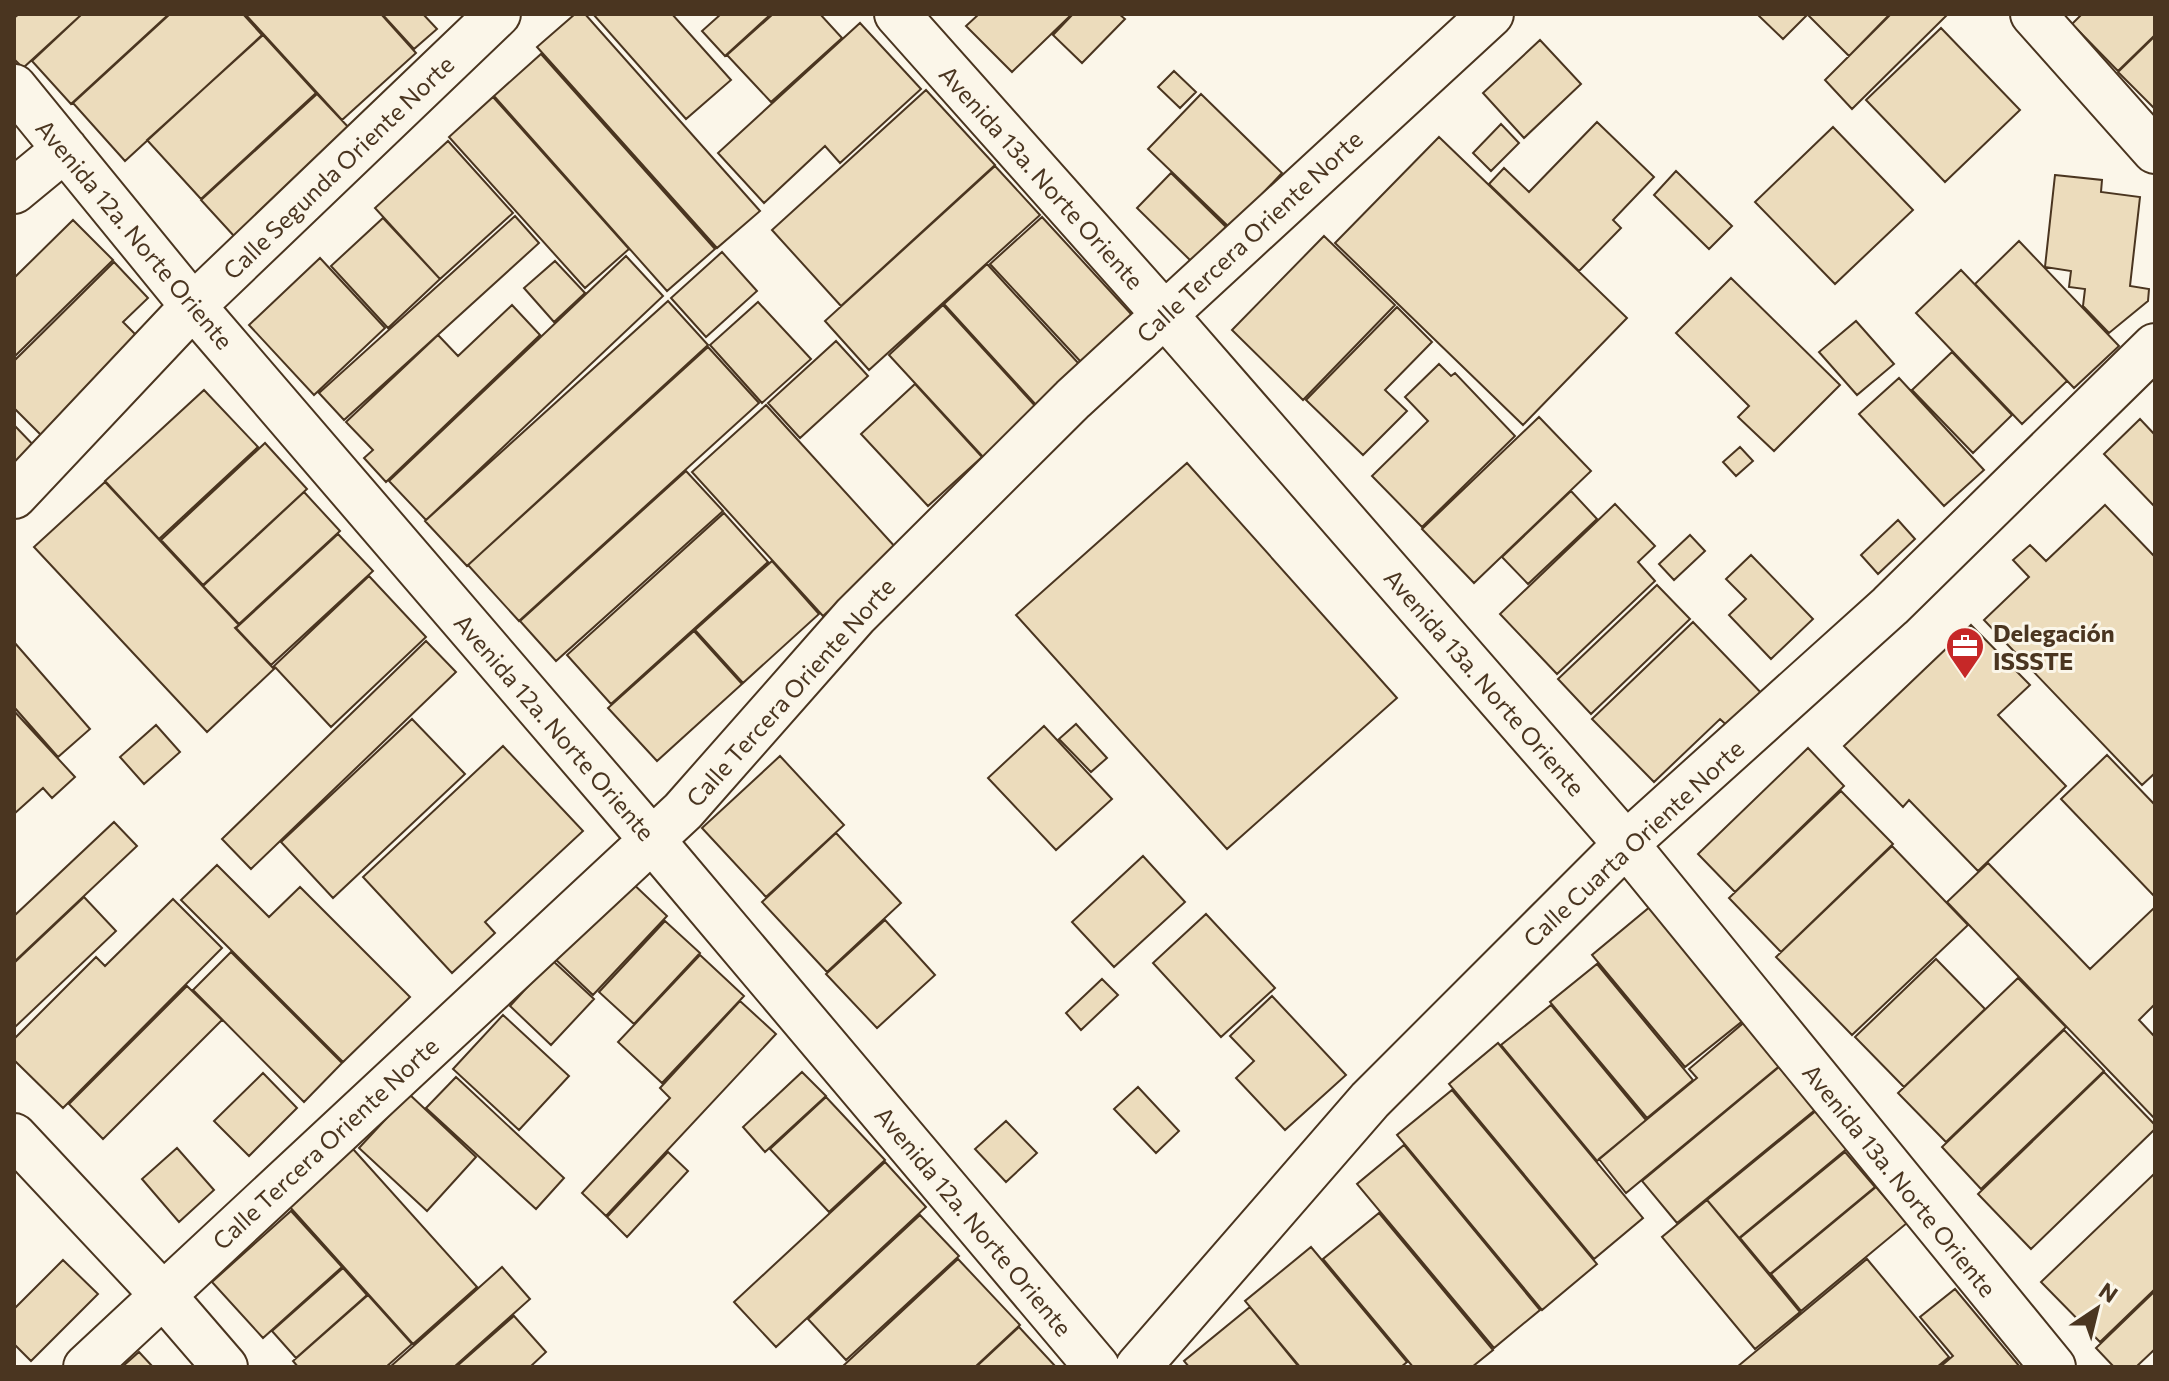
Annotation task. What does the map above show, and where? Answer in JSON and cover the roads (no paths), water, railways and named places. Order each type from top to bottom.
[{"type":"street","name":"Calle Segunda Oriente Norte","points":[[14,496],[193,306],[498,14]]},
{"type":"street","name":"Avenida 13a. Norte Oriente","points":[[897,14],[1164,314],[1626,844],[2053,1367]]},
{"type":"street","name":"Calle Tercera Oriente Norte","points":[[86,1367],[683,811],[855,616],[1073,399],[1491,14]]},
{"type":"street","points":[[2033,14],[2155,151]]},
{"type":"street","name":"Avenida 12a. Norte Oriente","points":[[14,87],[193,306],[652,840],[1097,1367]]},
{"type":"street","points":[[14,191],[65,149]]},
{"type":"street","name":"Calle Cuarta Oriente Norte","points":[[1138,1367],[1370,1100],[1626,844],[1890,606],[2155,346]]},
{"type":"street","points":[[14,1136],[162,1294],[225,1367]]},
{"type":"place","name":"Delegación ISSSTE","points":[[1965,680]]}]
